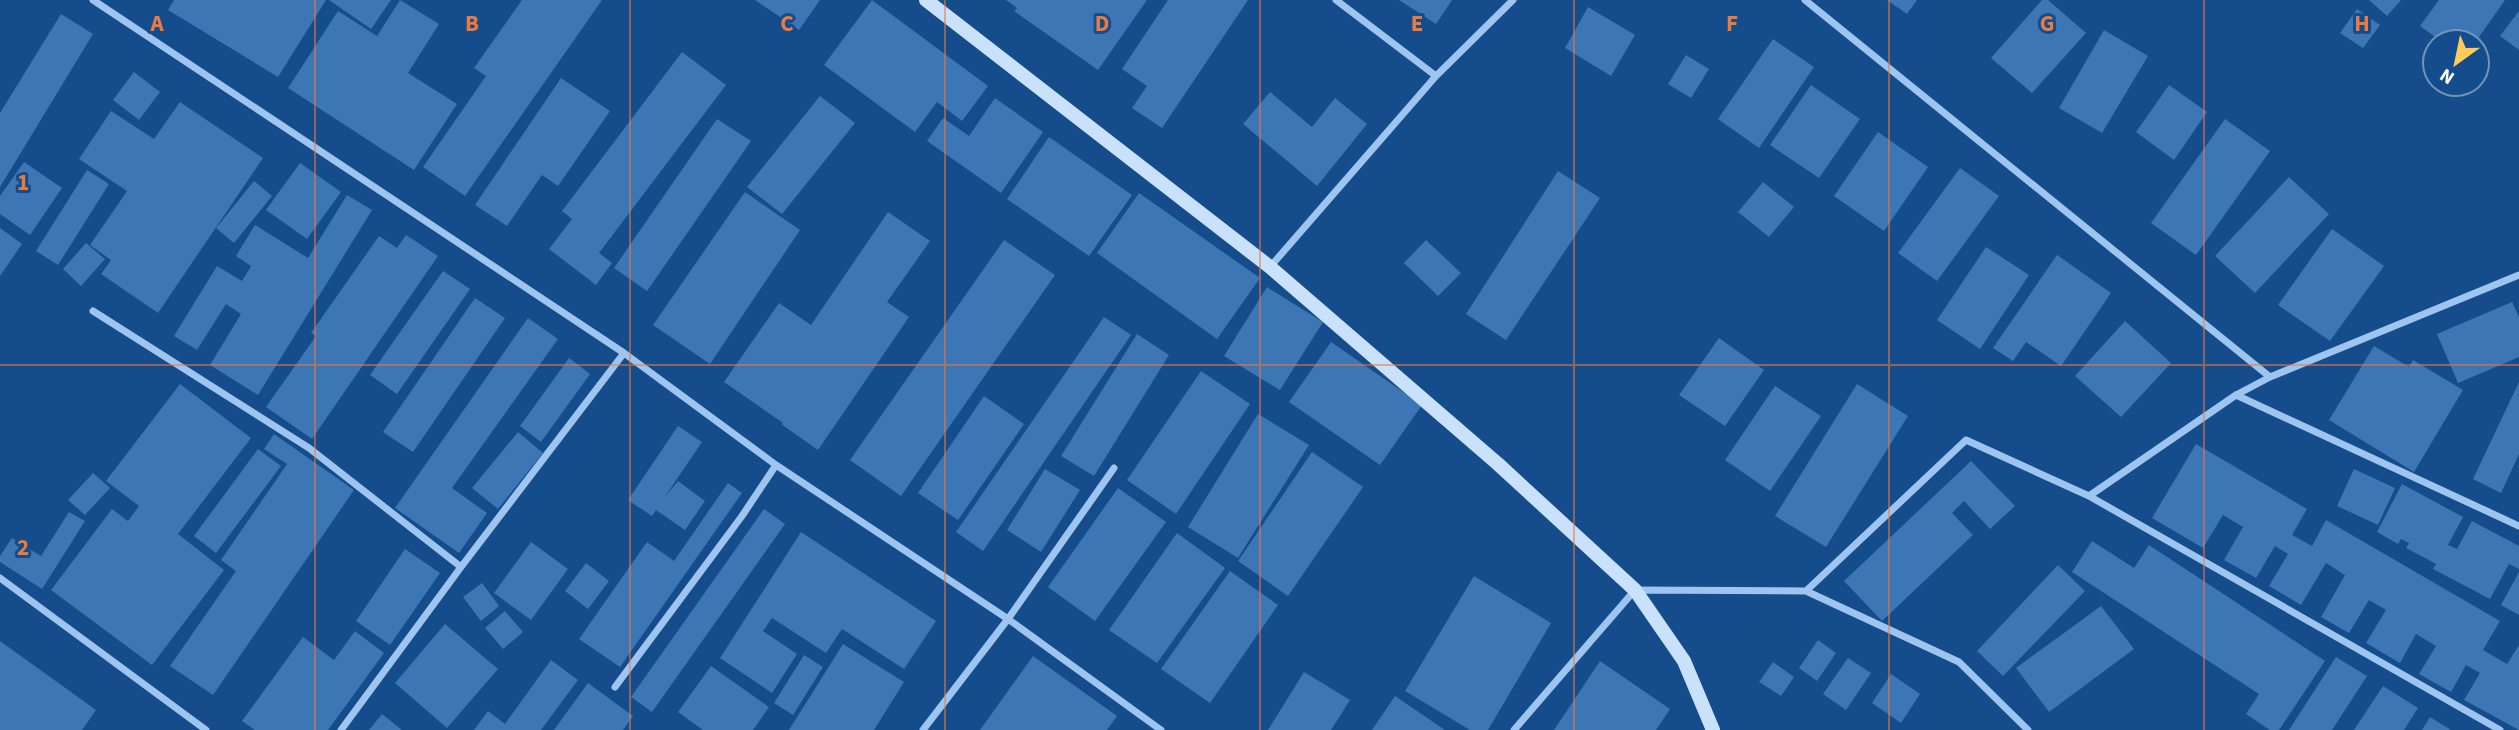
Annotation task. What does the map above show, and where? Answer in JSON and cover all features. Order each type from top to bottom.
[{"type":"main road","points":[[926,0],[1269,267],[1498,464],[1635,590],[1684,661],[1713,730]]},
{"type":"street","points":[[93,0],[625,353],[776,466],[1007,618],[1161,730]]},
{"type":"street","points":[[1336,0],[1436,76]]},
{"type":"street","points":[[1269,267],[1436,76],[1513,0]]},
{"type":"street","points":[[1805,0],[2270,377]]},
{"type":"street","points":[[2089,496],[2236,395],[2270,377],[2519,275]]},
{"type":"street","points":[[93,311],[309,448],[461,567]]},
{"type":"street","points":[[341,730],[461,567],[625,353]]},
{"type":"street","points":[[2236,395],[2519,526]]},
{"type":"street","points":[[1807,590],[1966,440],[2089,496],[2500,730]]},
{"type":"street","points":[[615,687],[776,466]]},
{"type":"street","points":[[923,730],[1114,468]]},
{"type":"street","points":[[0,578],[206,730]]},
{"type":"street","points":[[1514,730],[1635,590],[1807,590],[1959,662],[2028,730]]},
{"type":"building","points":[[174,0],[326,0],[278,77],[168,10]]},
{"type":"building","points":[[329,0],[391,0],[371,29]]},
{"type":"building","points":[[400,0],[439,24],[408,73],[457,104],[414,170],[288,88],[338,11],[377,36]]},
{"type":"building","points":[[522,0],[602,0],[465,196],[423,167],[486,76],[474,68]]},
{"type":"building","points":[[755,0],[820,0],[799,30]]},
{"type":"building","points":[[872,0],[988,86],[962,121],[937,102],[915,132],[824,65]]},
{"type":"building","points":[[1006,0],[1147,0],[1098,70],[1014,11],[1017,8]]},
{"type":"building","points":[[1168,0],[1248,0],[1162,128],[1132,108],[1147,86],[1122,69]]},
{"type":"building","points":[[1399,0],[1452,0],[1436,24]]},
{"type":"building","points":[[1887,0],[1917,0],[1907,14]]},
{"type":"building","points":[[2042,0],[2048,0],[2086,33],[2032,93],[1991,58]]},
{"type":"building","points":[[2369,0],[2401,0],[2387,16]]},
{"type":"building","points":[[2439,0],[2505,0],[2485,28],[2420,26]]},
{"type":"building","points":[[1588,7],[1635,35],[1611,76],[1565,48]]},
{"type":"building","points":[[2357,9],[2380,25],[2363,48],[2340,33]]},
{"type":"building","points":[[2519,11],[2519,50],[2500,36]]},
{"type":"building","points":[[61,14],[93,34],[0,187],[0,113]]},
{"type":"building","points":[[2104,30],[2148,56],[2102,133],[2059,108]]},
{"type":"building","points":[[1773,39],[1814,67],[1759,148],[1718,119]]},
{"type":"building","points":[[682,52],[726,85],[599,253],[612,263],[596,285],[549,249],[572,219],[562,211]]},
{"type":"building","points":[[1686,55],[1709,69],[1691,98],[1668,84]]},
{"type":"building","points":[[134,72],[160,92],[139,120],[113,100]]},
{"type":"building","points":[[561,78],[610,111],[558,186],[542,175],[507,226],[475,205]]},
{"type":"building","points":[[1811,85],[1860,119],[1819,178],[1770,145]]},
{"type":"building","points":[[2169,85],[2207,112],[2174,160],[2136,132]]},
{"type":"building","points":[[1270,92],[1312,127],[1335,98],[1367,124],[1317,186],[1243,124]]},
{"type":"building","points":[[820,96],[855,123],[782,214],[747,187]]},
{"type":"building","points":[[995,98],[1043,132],[1001,193],[927,141],[943,118],[969,136]]},
{"type":"building","points":[[180,102],[263,158],[158,313],[101,274],[111,260],[90,245],[127,191],[79,159],[111,111],[154,139]]},
{"type":"building","points":[[717,119],[751,141],[647,291],[614,268]]},
{"type":"building","points":[[2225,119],[2270,151],[2196,255],[2151,223]]},
{"type":"building","points":[[1878,132],[1928,167],[1884,231],[1834,196]]},
{"type":"building","points":[[1049,137],[1132,195],[1089,256],[1007,199]]},
{"type":"building","points":[[24,162],[62,188],[30,235],[0,214],[0,196]]},
{"type":"building","points":[[300,163],[341,192],[307,239],[266,210]]},
{"type":"building","points":[[1960,168],[1999,196],[1937,281],[1898,253]]},
{"type":"building","points":[[87,170],[109,184],[58,265],[36,251]]},
{"type":"building","points":[[1558,171],[1600,198],[1506,340],[1466,314]]},
{"type":"building","points":[[2289,177],[2329,214],[2255,293],[2215,256]]},
{"type":"building","points":[[254,181],[272,196],[234,243],[216,228]]},
{"type":"building","points":[[1763,182],[1794,207],[1769,237],[1738,212]]},
{"type":"building","points":[[745,192],[800,230],[710,364],[653,325]]},
{"type":"building","points":[[1139,193],[1260,278],[1217,339],[1097,253]]},
{"type":"building","points":[[347,195],[372,210],[258,395],[210,365],[241,314],[226,304],[197,350],[174,336],[217,266],[242,281],[251,266],[236,256],[255,225],[308,258]]},
{"type":"building","points":[[888,212],[930,241],[887,302],[909,317],[818,450],[724,382],[779,303],[811,325]]},
{"type":"building","points":[[0,228],[22,244],[0,276]]},
{"type":"building","points":[[2332,229],[2384,266],[2330,341],[2278,305]]},
{"type":"building","points":[[406,235],[438,256],[312,439],[266,407],[316,336],[311,333],[379,236],[397,248]]},
{"type":"building","points":[[1004,240],[1055,275],[901,496],[850,460]]},
{"type":"building","points":[[1426,240],[1461,273],[1438,296],[1404,263]]},
{"type":"building","points":[[86,243],[105,259],[81,286],[63,269]]},
{"type":"building","points":[[1986,247],[2029,275],[1980,349],[1937,320]]},
{"type":"building","points":[[2057,255],[2111,293],[2061,366],[2026,342],[2013,361],[1993,348]]},
{"type":"building","points":[[443,271],[470,289],[397,394],[370,375]]},
{"type":"building","points":[[1267,287],[1323,322],[1280,390],[1224,356]]},
{"type":"building","points":[[475,298],[505,318],[413,452],[383,432]]},
{"type":"building","points":[[2512,302],[2519,317],[2519,357],[2458,383],[2437,334]]},
{"type":"building","points":[[1104,317],[1131,335],[983,551],[956,532]]},
{"type":"building","points":[[528,318],[558,339],[452,488],[487,513],[459,553],[395,508]]},
{"type":"building","points":[[2125,321],[2171,363],[2121,417],[2075,376]]},
{"type":"building","points":[[1137,334],[1169,355],[1094,476],[1061,456]]},
{"type":"building","points":[[1719,338],[1764,370],[1725,426],[1679,395]]},
{"type":"building","points":[[1331,342],[1422,405],[1380,465],[1289,402]]},
{"type":"building","points":[[2374,346],[2409,367],[2413,360],[2463,390],[2414,472],[2329,420]]},
{"type":"building","points":[[569,358],[590,374],[541,442],[520,426]]},
{"type":"building","points":[[1201,371],[1250,404],[1176,514],[1127,480]]},
{"type":"building","points":[[2519,382],[2519,454],[2501,493],[2473,479]]},
{"type":"building","points":[[180,384],[251,438],[178,534],[224,570],[152,665],[51,590],[112,509],[128,521],[139,506],[106,481]]},
{"type":"building","points":[[1857,384],[1908,416],[1826,547],[1775,516]]},
{"type":"building","points":[[1775,386],[1821,416],[1770,491],[1725,460]]},
{"type":"building","points":[[984,396],[1024,424],[958,520],[918,493]]},
{"type":"building","points":[[1258,414],[1309,445],[1238,558],[1188,527]]},
{"type":"building","points":[[678,426],[702,442],[664,498],[678,481],[705,501],[685,530],[656,510],[652,516],[628,500]]},
{"type":"building","points":[[518,432],[543,453],[498,509],[472,488]]},
{"type":"building","points":[[274,434],[354,490],[213,695],[170,666],[236,571],[221,560],[287,464],[264,449]]},
{"type":"building","points":[[2196,444],[2307,509],[2292,535],[2312,546],[2326,520],[2500,621],[2483,650],[2507,664],[2519,645],[2519,730],[2464,700],[2480,673],[2466,665],[2451,692],[2419,674],[2436,646],[2416,634],[2400,663],[2366,643],[2386,610],[2369,600],[2349,633],[2321,617],[2345,575],[2326,563],[2301,605],[2269,586],[2288,554],[2275,546],[2256,578],[2224,560],[2243,527],[2223,515],[2203,548],[2152,518]]},
{"type":"building","points":[[258,449],[281,466],[216,553],[194,536]]},
{"type":"building","points":[[1312,452],[1363,487],[1288,596],[1238,561]]},
{"type":"building","points":[[1971,461],[2015,506],[1990,529],[1964,501],[1952,513],[1973,535],[1882,621],[1844,581]]},
{"type":"building","points":[[1045,469],[1080,490],[1041,552],[1007,530]]},
{"type":"building","points":[[2354,469],[2395,488],[2378,525],[2337,506]]},
{"type":"building","points":[[93,473],[110,488],[85,515],[68,500]]},
{"type":"building","points":[[728,483],[742,493],[620,667],[579,639],[647,542],[674,561]]},
{"type":"building","points":[[2402,484],[2463,517],[2448,545],[2457,549],[2472,521],[2519,546],[2519,569],[2509,564],[2490,599],[2433,569],[2436,564],[2406,548],[2409,543],[2401,539],[2398,544],[2377,532]]},
{"type":"building","points":[[1118,488],[1166,522],[1095,621],[1048,587]]},
{"type":"building","points":[[764,509],[785,524],[652,712],[631,697]]},
{"type":"building","points":[[69,512],[85,521],[42,589],[0,562],[0,556],[12,538],[41,556]]},
{"type":"building","points":[[801,532],[936,621],[904,669],[842,629],[826,653],[772,618],[763,631],[797,654],[772,693],[720,658]]},
{"type":"building","points":[[1177,533],[1225,568],[1157,663],[1109,630]]},
{"type":"building","points":[[2092,541],[2134,568],[2149,545],[2325,661],[2279,730],[2270,730],[2246,714],[2259,694],[2072,572]]},
{"type":"building","points":[[531,542],[568,569],[531,620],[494,593]]},
{"type":"building","points":[[405,549],[440,573],[390,645],[356,621]]},
{"type":"building","points":[[586,563],[609,581],[588,609],[565,591]]},
{"type":"building","points":[[2058,565],[2085,591],[2003,676],[1977,651]]},
{"type":"building","points":[[1230,571],[1278,605],[1210,703],[1161,669]]},
{"type":"building","points":[[2519,572],[2519,615],[2501,605]]},
{"type":"building","points":[[1474,576],[1551,623],[1488,730],[1470,730],[1405,691]]},
{"type":"building","points":[[482,583],[499,606],[481,621],[463,597]]},
{"type":"building","points":[[2101,606],[2134,649],[2049,712],[2016,668]]},
{"type":"building","points":[[505,611],[523,632],[503,649],[485,628]]},
{"type":"building","points":[[445,624],[498,669],[447,728],[395,683]]},
{"type":"building","points":[[355,631],[384,653],[328,730],[255,730],[242,721],[303,637],[334,660]]},
{"type":"building","points":[[1818,640],[1836,653],[1817,681],[1799,668]]},
{"type":"building","points":[[0,641],[96,710],[82,730],[0,730]]},
{"type":"building","points":[[843,644],[904,682],[874,730],[789,730]]},
{"type":"building","points":[[804,655],[823,667],[793,715],[774,703]]},
{"type":"building","points":[[1033,656],[1117,716],[1107,730],[980,730]]},
{"type":"building","points":[[2336,657],[2367,676],[2332,730],[2289,730]]},
{"type":"building","points":[[1848,658],[1871,673],[1846,710],[1823,694]]},
{"type":"building","points":[[551,660],[578,680],[541,730],[474,730],[488,711],[505,724]]},
{"type":"building","points":[[1600,661],[1670,709],[1656,730],[1554,730]]},
{"type":"building","points":[[1773,662],[1794,677],[1781,696],[1759,682]]},
{"type":"building","points":[[711,666],[769,707],[753,730],[703,730],[678,712]]},
{"type":"building","points":[[1304,672],[1350,700],[1331,730],[1268,730]]},
{"type":"building","points":[[1891,674],[1920,694],[1901,723],[1872,703]]},
{"type":"building","points":[[588,683],[633,716],[623,730],[554,730]]},
{"type":"building","points":[[2383,686],[2418,708],[2404,730],[2354,730]]},
{"type":"building","points":[[1395,696],[1445,730],[1372,730]]},
{"type":"building","points":[[382,714],[402,730],[369,730]]},
{"type":"building","points":[[2430,717],[2451,730],[2422,730]]}]
